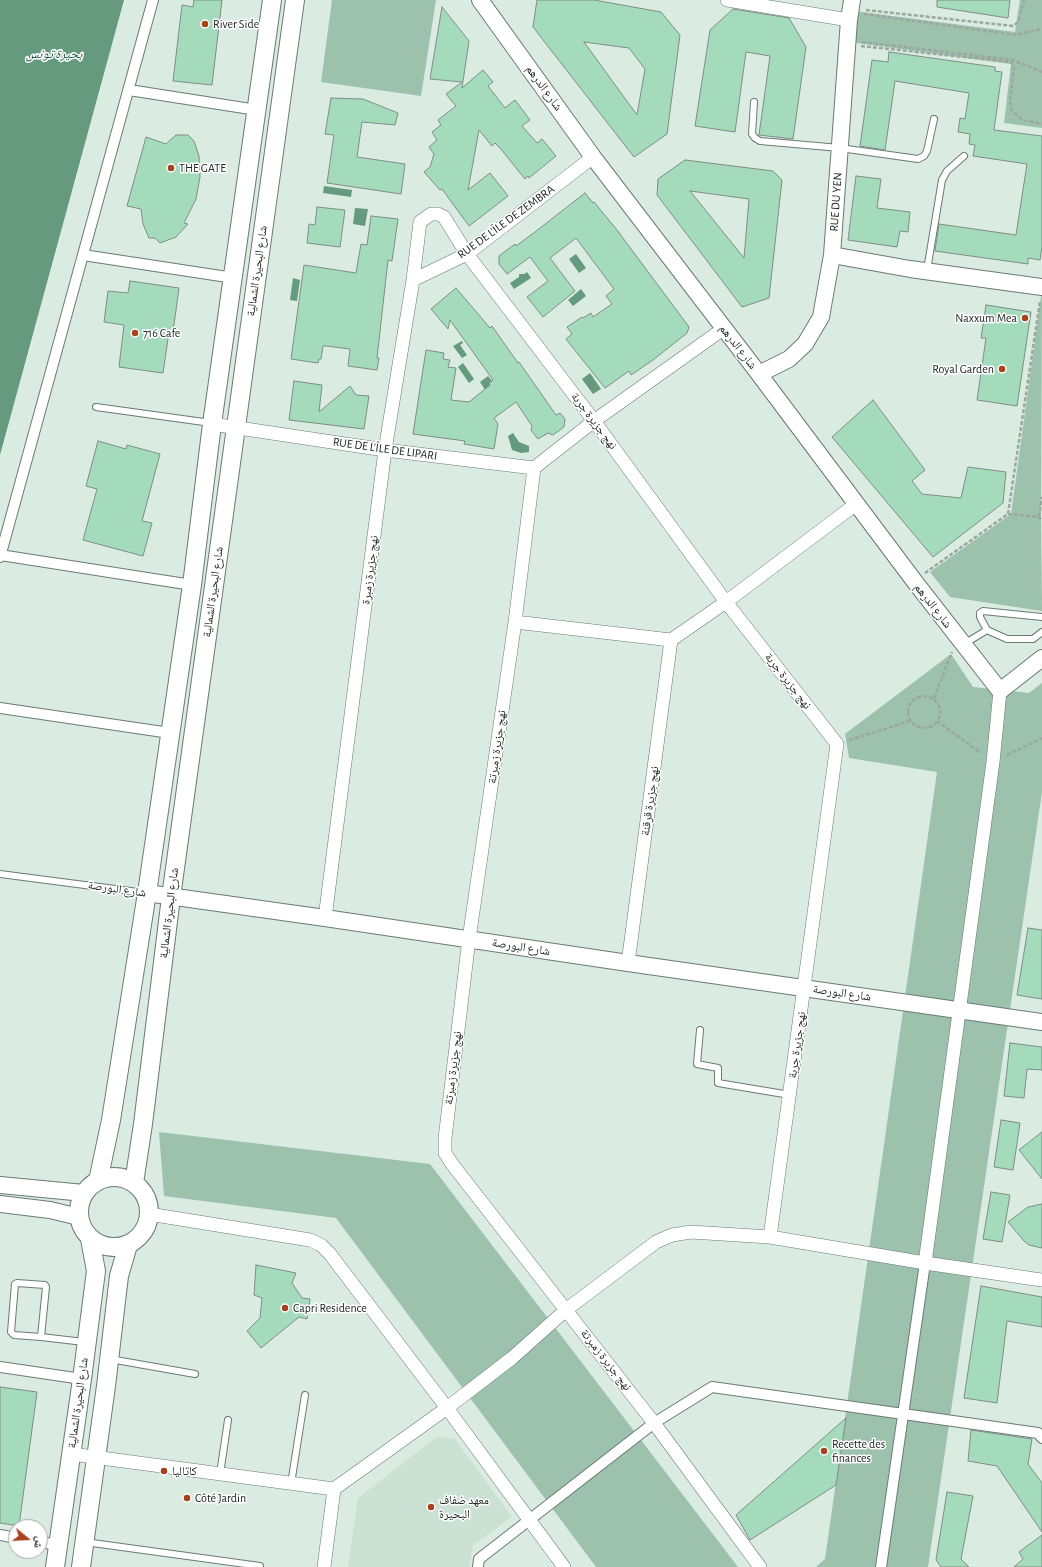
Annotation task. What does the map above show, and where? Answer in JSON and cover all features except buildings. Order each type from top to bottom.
[{"type":"main road","name":"شارع البحيرة الشمالية","points":[[98,1181],[111,1120],[148,893],[192,585],[212,424],[234,278],[272,0]]},
{"type":"main road","name":"شارع البحيرة الشمالية","points":[[134,1183],[143,1124],[171,897],[295,0]]},
{"type":"main road","points":[[110,1177],[123,1178],[134,1183],[144,1194],[147,1200],[149,1214],[147,1224],[143,1232],[136,1240],[128,1245],[115,1248],[102,1246],[90,1239],[82,1229],[79,1217],[80,1205],[84,1193],[98,1181],[110,1177]]},
{"type":"main road","name":"شارع البحيرة الشمالية","points":[[55,1567],[96,1271],[90,1239]]},
{"type":"main road","name":"شارع البحيرة الشمالية","points":[[81,1567],[119,1276],[128,1245]]},
{"type":"street","points":[[153,0],[0,556],[192,585]]},
{"type":"street","name":"شارع الدرهم","points":[[480,0],[593,157],[723,329],[759,374],[915,582],[1000,691]]},
{"type":"street","points":[[727,0],[851,11]]},
{"type":"street","name":"RUE DU YEN","points":[[759,374],[789,359],[806,344],[821,317],[832,255],[851,11]]},
{"type":"street","points":[[129,90],[257,110]]},
{"type":"street","name":"RUE DE L'ÎLE DE ZEMBRA","points":[[413,280],[466,254],[593,157]]},
{"type":"street","name":"نهج جزيرة جربة","points":[[420,222],[431,214],[438,214],[444,217],[466,254],[594,421],[726,602],[837,744],[770,1237]]},
{"type":"street","name":"نهج جزيرة زمبرة","points":[[326,918],[385,450],[413,280],[420,222]]},
{"type":"street","points":[[83,255],[234,278]]},
{"type":"street","points":[[832,255],[910,269],[927,270],[1042,287]]},
{"type":"street","points":[[534,468],[594,421],[723,329]]},
{"type":"street","name":"RUE DE L'ÎLE DE LIPARI","points":[[212,424],[385,450],[534,468]]},
{"type":"street","name":"نهج جزيرة زمبرتة","points":[[534,468],[516,622],[469,939],[445,1138],[445,1152],[452,1164],[567,1309],[654,1423],[760,1567]]},
{"type":"street","points":[[516,622],[671,640],[726,602],[856,504]]},
{"type":"street","name":"نهج جزيرة قرقنة","points":[[628,963],[671,640]]},
{"type":"street","points":[[881,1567],[926,1263],[993,762],[1000,691],[1042,658]]},
{"type":"street","points":[[0,708],[170,733]]},
{"type":"street","name":"شارع البورصة","points":[[148,893],[1042,1022]]},
{"type":"street","points":[[0,1185],[84,1193]]},
{"type":"street","points":[[0,1204],[50,1210],[79,1217]]},
{"type":"street","points":[[149,1214],[310,1240],[321,1245],[335,1260],[447,1408],[564,1567]]},
{"type":"street","points":[[71,1454],[334,1489],[447,1408],[512,1358],[567,1309],[656,1242],[672,1235],[691,1232],[770,1237],[926,1263],[1042,1280]]},
{"type":"street","points":[[0,1367],[82,1379]]},
{"type":"street","points":[[478,1567],[479,1559],[654,1423],[712,1387],[1038,1433],[1042,1438]]},
{"type":"street","points":[[324,1567],[334,1489]]},
{"type":"street","points":[[48,1543],[58,1545]]},
{"type":"lane","points":[[754,102],[752,134],[760,141],[840,148],[918,159],[924,156],[927,151],[934,119]]},
{"type":"lane","points":[[927,270],[938,194],[942,180],[946,171],[964,156]]},
{"type":"lane","points":[[96,407],[212,424]]},
{"type":"lane","points":[[1042,617],[982,611],[980,613],[980,617],[987,630],[1007,639],[1033,639],[1042,632]]},
{"type":"lane","points":[[961,641],[987,630]]},
{"type":"lane","name":"شارع البورصة","points":[[0,874],[148,893]]},
{"type":"lane","points":[[700,1030],[697,1064],[718,1068],[718,1083],[790,1095]]},
{"type":"lane","points":[[41,1338],[46,1287],[45,1285],[17,1283],[15,1284],[11,1332],[14,1335],[41,1338],[86,1342]]},
{"type":"lane","points":[[109,1359],[195,1374]]},
{"type":"lane","points":[[291,1484],[305,1395]]},
{"type":"lane","points":[[220,1474],[228,1420]]},
{"type":"lane","points":[[85,1542],[260,1566]]},
{"type":"path","points":[[851,11],[858,9],[1013,26],[1018,22],[1024,0]]},
{"type":"path","points":[[851,11],[1016,35],[1042,29]]},
{"type":"path","points":[[849,40],[1013,60],[1042,72]]},
{"type":"path","points":[[849,40],[853,45],[1012,62],[1014,66],[1010,102],[1012,111],[1024,120],[1042,124]]},
{"type":"path","points":[[1008,514],[1042,287]]},
{"type":"path","points":[[1042,497],[1039,517],[1042,521]]},
{"type":"path","points":[[915,582],[927,571],[1008,514],[1039,517]]},
{"type":"path","points":[[934,698],[961,641]]},
{"type":"path","points":[[921,695],[934,698],[940,709],[940,715],[937,721],[933,726],[926,728],[914,726],[907,715],[910,702],[921,695]]},
{"type":"path","points":[[837,744],[910,721]]},
{"type":"shaded area","points":[[332,0],[436,0],[421,96],[321,82]]},
{"type":"shaded area","points":[[1020,0],[1042,0],[1042,128],[1004,123],[1011,64],[849,42],[854,11],[1015,32]]},
{"type":"shaded area","points":[[1042,289],[1042,611],[950,597],[930,572],[1011,514]]},
{"type":"shaded area","points":[[951,654],[973,687],[1029,693],[1042,683],[1042,792],[928,1567],[816,1567],[825,1559],[937,772],[849,758],[845,734]]},
{"type":"shaded area","points":[[159,1132],[430,1164],[738,1567],[596,1567],[336,1218],[164,1196]]},
{"type":"shaded area","name":"معهد ضفاف البحيرة","points":[[437,1437],[455,1439],[512,1517],[473,1545],[469,1567],[348,1567],[358,1498]]},
{"type":"water","name":"بحيرة تونس","points":[[0,0],[124,0],[0,455]]},
{"type":"water","points":[[324,186],[352,190],[351,197],[323,193]]},
{"type":"water","points":[[355,208],[368,209],[365,226],[353,224]]},
{"type":"water","points":[[576,254],[586,268],[579,273],[569,259]]},
{"type":"water","points":[[527,272],[531,278],[514,289],[510,283],[519,277],[519,274],[524,274]]},
{"type":"water","points":[[293,278],[300,280],[297,301],[290,300]]},
{"type":"water","points":[[581,289],[586,296],[573,306],[568,300]]},
{"type":"water","points":[[462,341],[463,343],[460,345],[467,355],[462,358],[453,346]]},
{"type":"water","points":[[463,363],[474,379],[469,383],[458,367]]},
{"type":"water","points":[[590,373],[601,389],[593,394],[582,379]]},
{"type":"water","points":[[488,376],[492,381],[489,384],[495,392],[489,396],[480,382]]},
{"type":"water","points":[[513,433],[519,442],[529,446],[529,452],[521,453],[512,450],[508,436]]},
{"type":"place","name":"River Side","points":[[205,24]]},
{"type":"place","name":"THE GATE","points":[[171,168]]},
{"type":"place","name":"Naxxum Mea","points":[[1025,318]]},
{"type":"place","name":"716 Cafe","points":[[135,333]]},
{"type":"place","name":"Royal Garden","points":[[1002,369]]},
{"type":"place","name":"Capri Residence","points":[[285,1308]]},
{"type":"place","name":"Recette des finances","points":[[824,1451]]},
{"type":"place","name":"كاتاليا","points":[[164,1471]]},
{"type":"place","name":"Côté Jardin","points":[[187,1498]]},
{"type":"place","name":"معهد ضفاف البحيرة","points":[[431,1507]]}]
